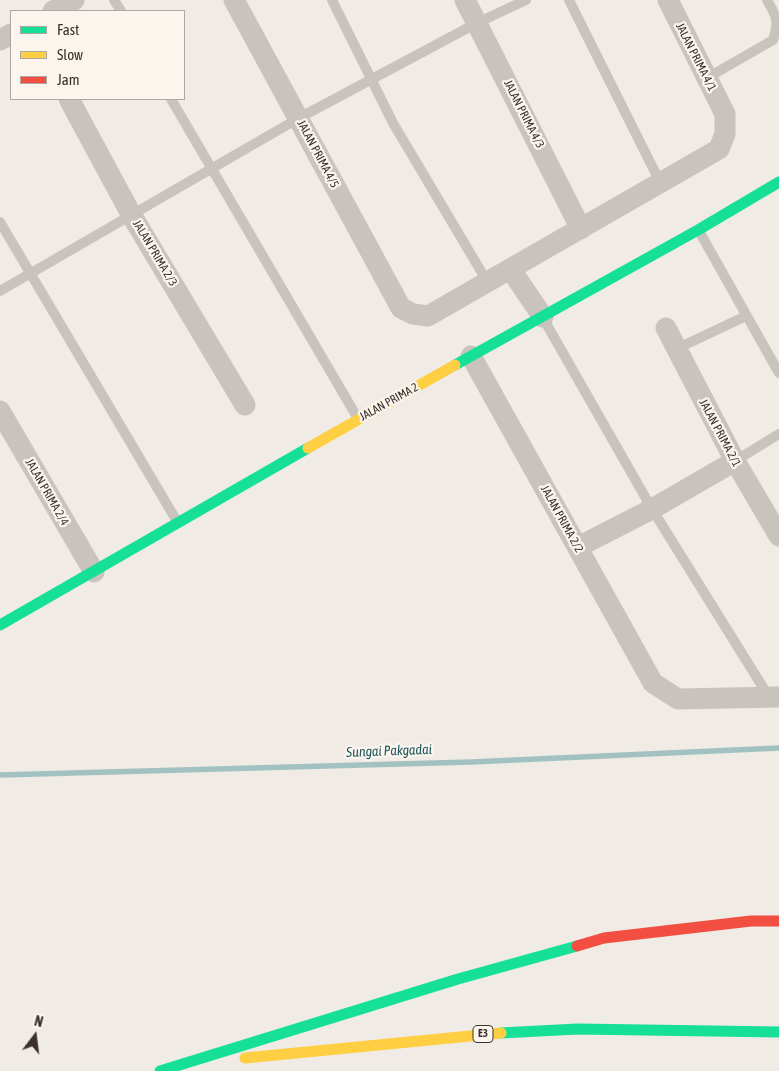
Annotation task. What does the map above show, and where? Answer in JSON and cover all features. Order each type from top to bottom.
[{"type":"main road","name":"JALAN PRIMA 2","points":[[1,622],[94,572],[358,419],[698,230],[779,182]]},
{"type":"main road","points":[[189,1064],[458,980],[604,938],[751,921],[779,921]]},
{"type":"main road","name":"E3","points":[[160,1071],[189,1064],[471,1034],[577,1029],[779,1032]]},
{"type":"street","points":[[55,10],[74,0]]},
{"type":"street","name":"JALAN PRIMA 4/5","points":[[234,0],[401,308],[413,314],[428,316],[488,283]]},
{"type":"street","name":"JALAN PRIMA 4/3","points":[[465,0],[582,229]]},
{"type":"street","name":"JALAN PRIMA 4/1","points":[[661,184],[719,149],[725,134],[725,114],[668,0]]},
{"type":"street","name":"JALAN PRIMA 2/3","points":[[70,100],[132,216],[246,405]]},
{"type":"street","points":[[488,283],[661,184]]},
{"type":"street","points":[[511,270],[543,317]]},
{"type":"street","name":"JALAN PRIMA 2/1","points":[[666,328],[734,461],[779,536]]},
{"type":"street","name":"JALAN PRIMA 2/2","points":[[471,356],[653,682],[678,699],[774,697]]},
{"type":"street","name":"JALAN PRIMA 2/4","points":[[0,411],[94,572]]},
{"type":"street","points":[[578,547],[652,509],[734,461]]},
{"type":"lane","points":[[332,0],[393,123],[488,283]]},
{"type":"lane","points":[[0,291],[299,118],[477,23],[526,0]]},
{"type":"lane","points":[[569,0],[661,184]]},
{"type":"lane","points":[[707,78],[773,40],[778,29],[778,18],[767,0]]},
{"type":"lane","points":[[171,100],[358,419]]},
{"type":"lane","points":[[0,222],[178,523]]},
{"type":"lane","points":[[698,230],[779,373]]},
{"type":"lane","points":[[676,349],[746,316]]},
{"type":"lane","points":[[543,317],[652,509],[774,697]]},
{"type":"lane","points":[[734,461],[779,434]]},
{"type":"waterway","name":"Sungai Pakgadai","points":[[0,775],[471,762],[779,748]]},
{"type":"traffic: fast","points":[[455,365],[698,230],[779,182]]},
{"type":"traffic: fast","points":[[0,625],[308,448]]},
{"type":"traffic: fast","points":[[160,1071],[458,979],[577,946]]},
{"type":"traffic: fast","points":[[501,1033],[577,1029],[779,1032]]},
{"type":"traffic: slow","points":[[308,448],[455,365]]},
{"type":"traffic: slow","points":[[245,1058],[501,1033]]},
{"type":"traffic: jam","points":[[577,946],[604,938],[751,921],[779,921]]}]
